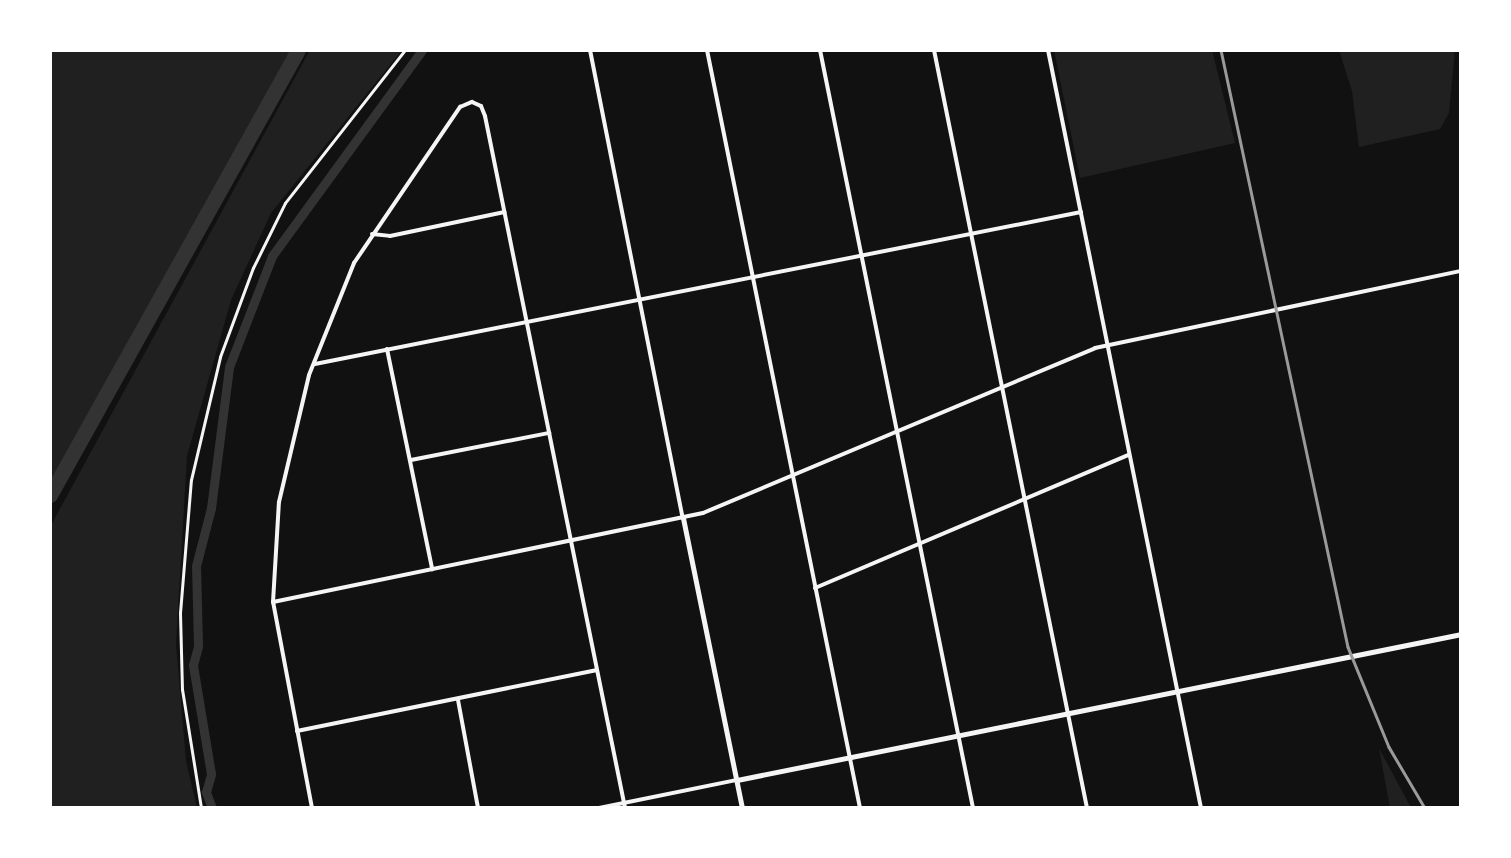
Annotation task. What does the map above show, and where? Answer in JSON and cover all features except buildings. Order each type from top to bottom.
[{"type":"street","points":[[590,50],[742,808]]},
{"type":"street","points":[[707,50],[860,808]]},
{"type":"street","points":[[820,50],[974,808]]},
{"type":"street","points":[[934,50],[1087,808]]},
{"type":"street","points":[[1048,50],[1201,808]]},
{"type":"street","points":[[312,808],[273,602],[279,502],[312,364],[354,263],[460,107],[476,102],[486,116],[624,805]]},
{"type":"street","points":[[372,234],[390,236],[504,212]]},
{"type":"street","points":[[312,364],[1081,212]]},
{"type":"street","points":[[273,602],[683,518],[1108,344],[1461,270]]},
{"type":"street","points":[[387,350],[432,569]]},
{"type":"street","points":[[410,460],[549,434]]},
{"type":"street","points":[[815,588],[1128,455]]},
{"type":"street","points":[[599,808],[1461,634]]},
{"type":"street","points":[[297,731],[596,670]]},
{"type":"street","points":[[457,698],[478,808]]},
{"type":"path","points":[[201,808],[183,703],[180,613],[191,480],[220,357],[258,256],[286,203],[405,50]]},
{"type":"shaded area","points":[[50,50],[298,50],[50,495]]},
{"type":"shaded area","points":[[310,50],[402,50],[271,213],[231,300],[187,456],[176,644],[186,761],[197,808],[50,808],[50,527]]},
{"type":"shaded area","points":[[1054,50],[1212,50],[1235,143],[1080,178]]},
{"type":"shaded area","points":[[1339,50],[1455,50],[1449,113],[1440,129],[1359,147],[1352,91]]},
{"type":"shaded area","points":[[1379,748],[1409,804],[1412,808],[1390,808]]},
{"type":"waterway","points":[[50,495],[298,50]]},
{"type":"waterway","points":[[212,808],[206,792],[211,774],[193,665],[198,646],[196,566],[211,508],[229,367],[272,256],[422,50]]},
{"type":"railway","points":[[1221,50],[1348,647],[1389,747],[1425,808]]}]
